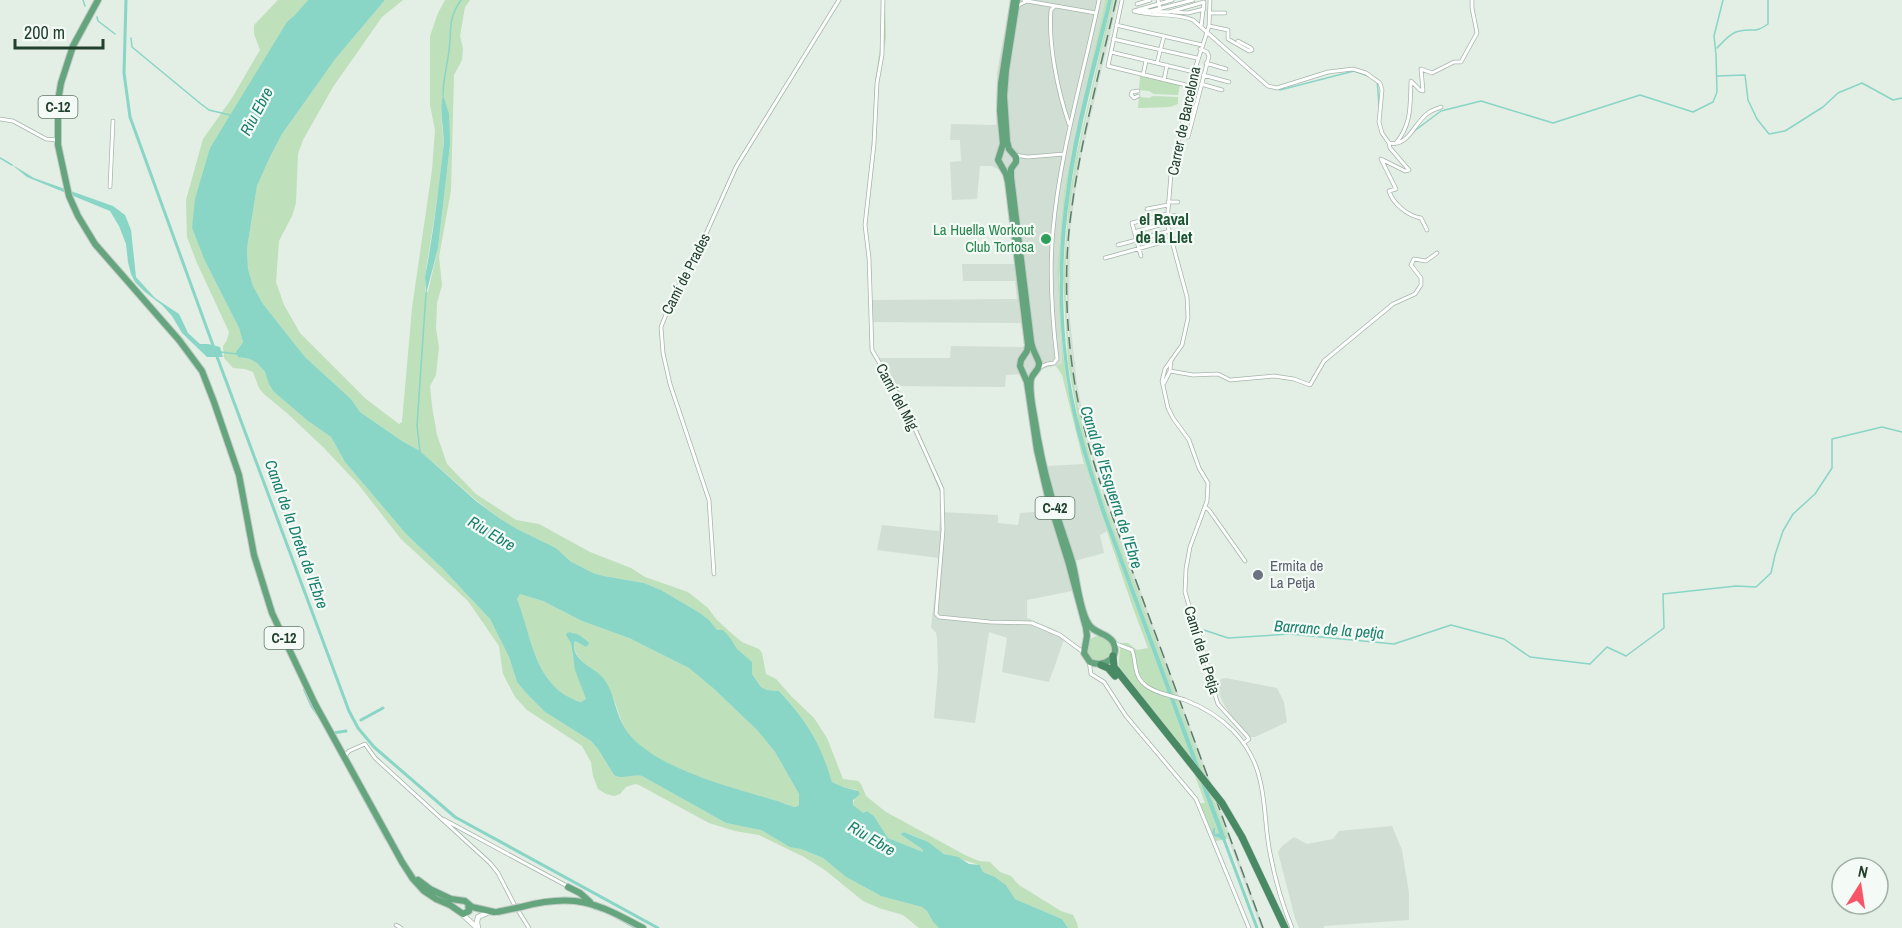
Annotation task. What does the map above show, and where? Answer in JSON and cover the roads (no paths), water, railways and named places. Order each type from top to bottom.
[{"type":"highway","points":[[1114,654],[1114,667],[1213,798],[1240,838],[1285,928]]},
{"type":"highway","points":[[1099,665],[1110,670],[1175,748]]},
{"type":"highway","points":[[1240,838],[1280,928]]},
{"type":"main road","name":"C-12","points":[[98,0],[73,46],[58,101],[58,140],[69,196],[95,244],[185,348],[202,371],[239,475],[253,552],[272,613],[305,686],[412,879],[436,899],[464,912],[493,912],[575,895],[643,928]]},
{"type":"main road","name":"C-42","points":[[1016,2],[1001,84],[1000,111],[1003,144],[998,160],[1008,182],[1028,345],[1020,363],[1027,382],[1042,474],[1086,628],[1084,653]]},
{"type":"main road","name":"C-42","points":[[1016,2],[1004,96],[1007,141],[1014,153],[1011,177],[1031,341],[1039,364],[1031,382],[1032,399],[1047,480],[1072,563],[1085,617],[1090,627],[1108,637],[1112,642]]},
{"type":"main road","points":[[1002,151],[1008,150],[1014,153]]},
{"type":"main road","points":[[1002,167],[1008,168],[1014,165]]},
{"type":"main road","points":[[1024,356],[1030,355],[1036,358]]},
{"type":"main road","points":[[1023,372],[1030,374],[1035,371]]},
{"type":"main road","points":[[1086,642],[1091,636],[1100,634]]},
{"type":"main road","points":[[1084,653],[1088,660],[1099,665],[1108,662],[1114,654],[1112,642]]},
{"type":"main road","name":"C-12","points":[[408,872],[440,895],[493,912]]},
{"type":"main road","points":[[464,912],[470,908],[466,902],[458,904],[472,923],[478,928]]},
{"type":"main road","points":[[478,928],[478,917],[493,912]]},
{"type":"street","name":"Camí de Prades","points":[[714,574],[709,500],[670,384],[663,353],[661,327],[675,292],[696,256],[736,167],[839,0]]},
{"type":"street","name":"Camí del Mig","points":[[884,0],[882,55],[877,83],[874,144],[865,225],[869,258],[872,350],[906,410],[942,489],[943,531],[936,614],[939,617],[990,622],[1032,623],[1060,635],[1070,643]]},
{"type":"street","points":[[1048,5],[1052,0]]},
{"type":"street","points":[[1035,371],[1054,363],[1057,359],[1052,319],[1051,223],[1068,132],[1099,0]]},
{"type":"street","points":[[1123,0],[1107,64],[1110,68],[1190,86]]},
{"type":"street","points":[[1137,4],[1150,0]]},
{"type":"street","points":[[1193,0],[1158,2],[1134,11],[1193,20],[1268,86],[1277,88],[1328,72],[1353,69],[1366,73],[1380,83],[1382,90],[1379,122],[1382,133],[1390,148],[1409,170],[1400,170],[1381,159],[1396,189],[1389,191],[1391,199],[1411,216],[1421,218],[1427,230]]},
{"type":"street","name":"Carrer de Barcelona","points":[[1173,241],[1167,223],[1171,174],[1197,58],[1209,26],[1210,0]]},
{"type":"street","points":[[1396,144],[1407,128],[1410,118],[1412,81],[1423,91],[1420,69],[1432,73],[1454,62],[1461,62],[1477,33],[1472,0]]},
{"type":"street","points":[[1016,2],[1026,1],[1096,13]]},
{"type":"street","points":[[1169,12],[1204,1],[1201,27]]},
{"type":"street","points":[[1158,2],[1160,9]]},
{"type":"street","points":[[1151,11],[1174,2]]},
{"type":"street","points":[[1174,2],[1177,10]]},
{"type":"street","points":[[1048,5],[1051,10],[1050,23],[1057,78],[1070,126]]},
{"type":"street","points":[[1051,10],[1055,6]]},
{"type":"street","points":[[1139,9],[1188,13],[1204,9]]},
{"type":"street","points":[[1210,13],[1225,13]]},
{"type":"street","points":[[1116,25],[1201,47],[1209,53],[1188,137],[1180,137]]},
{"type":"street","points":[[1209,26],[1228,30],[1228,39],[1231,42],[1249,51],[1252,50],[1238,41]]},
{"type":"street","points":[[1157,63],[1164,36]]},
{"type":"street","points":[[1113,39],[1197,58]]},
{"type":"street","points":[[1110,52],[1194,72]]},
{"type":"street","points":[[1143,75],[1146,61]]},
{"type":"street","points":[[1206,63],[1226,69]]},
{"type":"street","points":[[1164,80],[1167,65]]},
{"type":"street","points":[[1203,75],[1229,82]]},
{"type":"street","points":[[1201,84],[1222,90]]},
{"type":"street","points":[[1137,96],[1134,98],[1131,95],[1132,92],[1138,91]]},
{"type":"street","points":[[1389,143],[1402,142],[1428,112],[1441,107]]},
{"type":"street","points":[[1065,110],[1071,113],[1073,110]]},
{"type":"street","points":[[0,119],[13,121],[46,139],[58,140]]},
{"type":"street","points":[[110,187],[113,121]]},
{"type":"street","points":[[1014,153],[1028,157],[1064,154]]},
{"type":"street","points":[[1014,165],[1028,157]]},
{"type":"street","points":[[1148,209],[1178,202]]},
{"type":"street","points":[[1140,256],[1132,223],[1167,214],[1181,217]]},
{"type":"street","points":[[1134,232],[1167,223]]},
{"type":"street","points":[[1118,245],[1170,231]]},
{"type":"street","points":[[1105,258],[1173,241],[1187,297],[1188,318],[1182,345],[1164,369],[1163,385]]},
{"type":"street","points":[[1170,371],[1193,375],[1218,374],[1230,380],[1274,376],[1294,379],[1310,385],[1324,361],[1393,304],[1415,294],[1421,285],[1421,278],[1411,265],[1414,259],[1426,261],[1437,253]]},
{"type":"street","points":[[1036,358],[1047,364]]},
{"type":"street","points":[[1163,385],[1170,371],[1171,360]]},
{"type":"street","name":"Camí de la Petja","points":[[1163,385],[1168,408],[1189,440],[1199,468],[1208,483],[1205,507],[1190,547],[1185,592],[1195,618],[1218,704],[1249,739],[1244,743]]},
{"type":"street","points":[[1205,507],[1245,561]]},
{"type":"street","points":[[1070,643],[1077,646],[1086,642]]},
{"type":"street","points":[[1112,642],[1132,650],[1136,671],[1143,684],[1209,712],[1231,728],[1244,743],[1259,776],[1272,866],[1292,928]]},
{"type":"street","points":[[1070,643],[1084,653]]},
{"type":"street","points":[[1114,654],[1126,647]]},
{"type":"street","points":[[1088,660],[1091,674],[1104,682],[1126,716],[1196,799],[1249,928]]},
{"type":"street","points":[[1091,674],[1092,667],[1099,665]]},
{"type":"street","points":[[1231,728],[1236,724]]},
{"type":"street","points":[[345,758],[349,751],[365,744],[375,758],[498,873],[529,928]]},
{"type":"street","points":[[441,819],[575,895]]},
{"type":"street","points":[[396,925],[401,928]]},
{"type":"water","name":"Riu Ebre","points":[[308,0],[385,0],[336,58],[282,134],[257,186],[247,249],[248,269],[253,286],[263,304],[305,357],[351,399],[360,412],[420,451],[476,501],[499,518],[556,548],[570,561],[593,573],[644,583],[661,590],[700,613],[717,630],[723,630],[737,649],[752,662],[752,674],[761,687],[779,691],[805,722],[823,755],[832,782],[858,791],[860,794],[853,800],[853,805],[863,813],[867,811],[874,816],[888,838],[923,852],[900,834],[904,832],[928,842],[944,854],[958,857],[969,864],[980,865],[983,872],[1006,885],[1015,899],[1062,919],[1068,928],[939,928],[922,907],[881,896],[846,877],[823,858],[790,847],[761,830],[726,823],[642,776],[614,775],[591,741],[545,712],[527,694],[517,682],[509,657],[490,619],[406,534],[345,462],[331,437],[274,392],[265,372],[258,364],[250,359],[238,357],[236,352],[243,342],[239,328],[204,259],[192,228],[195,199],[210,148],[287,22]],"holes":[[[520,594],[543,601],[582,621],[629,638],[689,668],[757,730],[775,752],[799,794],[799,805],[790,806],[694,774],[654,755],[638,743],[622,724],[611,691],[604,679],[584,663],[576,653],[575,641],[586,647],[589,643],[582,637],[573,633],[566,635],[571,643],[575,670],[586,699],[581,702],[554,686],[544,674],[537,660],[517,599]]]},
{"type":"water","points":[[1108,0],[1112,0],[1077,150],[1066,229],[1063,287],[1069,374],[1081,431],[1105,510],[1226,839],[1222,840],[1212,833],[1215,828],[1215,834],[1219,833],[1101,511],[1077,432],[1066,373],[1060,313],[1060,253],[1066,192],[1084,95]]},
{"type":"water","points":[[443,95],[449,114],[450,145],[438,248],[426,294],[425,277],[444,144],[441,109]]},
{"type":"water","points":[[11,164],[34,178],[113,206],[125,215],[131,230],[136,277],[155,298],[179,314],[188,333],[200,344],[220,347],[223,357],[207,357],[182,333],[162,305],[135,282],[128,262],[126,244],[110,211],[27,177]]},
{"type":"waterway","points":[[83,0],[85,6]]},
{"type":"waterway","name":"Canal de la Dreta de l'Ebre","points":[[126,0],[124,73],[130,117],[214,348]]},
{"type":"waterway","points":[[443,95],[452,19],[461,0]]},
{"type":"waterway","points":[[1413,132],[1441,111],[1481,101],[1553,123],[1640,95],[1693,112],[1713,102],[1717,92],[1714,36],[1723,0]]},
{"type":"waterway","points":[[1717,48],[1733,33],[1757,30],[1768,24],[1768,0]]},
{"type":"waterway","points":[[97,17],[98,21],[115,34]]},
{"type":"waterway","points":[[131,38],[132,47],[201,104],[209,110],[230,115]]},
{"type":"waterway","points":[[1277,88],[1280,90],[1354,71],[1368,76]]},
{"type":"waterway","points":[[1717,76],[1745,75],[1748,100],[1757,119],[1769,134],[1785,131],[1823,107],[1838,93],[1862,83],[1893,100],[1902,98]]},
{"type":"waterway","points":[[1375,78],[1377,79],[1379,105]]},
{"type":"waterway","points":[[0,158],[12,165]]},
{"type":"waterway","points":[[420,452],[417,426],[426,293]]},
{"type":"waterway","points":[[221,352],[237,354]]},
{"type":"waterway","name":"Canal de la Dreta de l'Ebre","points":[[216,354],[349,711],[358,728],[374,747],[455,817],[658,928]]},
{"type":"waterway","name":"Barranc de la petja","points":[[1204,630],[1228,638],[1290,634],[1394,644],[1451,625],[1504,639],[1530,657],[1590,664],[1607,647],[1626,656],[1664,628],[1663,594],[1736,586],[1756,587],[1771,573],[1783,531],[1793,514],[1815,494],[1832,468],[1832,439],[1882,427],[1902,432]]},
{"type":"waterway","points":[[246,529],[248,539]]},
{"type":"waterway","points":[[254,564],[263,594]]},
{"type":"waterway","points":[[304,690],[386,840]]},
{"type":"waterway","points":[[361,720],[383,708]]},
{"type":"waterway","points":[[333,733],[346,731]]},
{"type":"waterway","name":"Canal de l'Esquerra de l'Ebre","points":[[1223,837],[1257,928]]},
{"type":"waterway","points":[[594,909],[602,911]]},
{"type":"waterway","points":[[617,918],[635,928]]},
{"type":"railway","points":[[1116,0],[1085,133],[1068,239],[1068,319],[1073,373],[1085,431],[1102,488],[1263,928]]},
{"type":"place","name":"La Huella Workout Club Tortosa","points":[[1046,239]]},
{"type":"place","name":"Ermita de La Petja","points":[[1258,575]]},
{"type":"district","name":"el Raval de la Llet","points":[[1164,228]]}]
